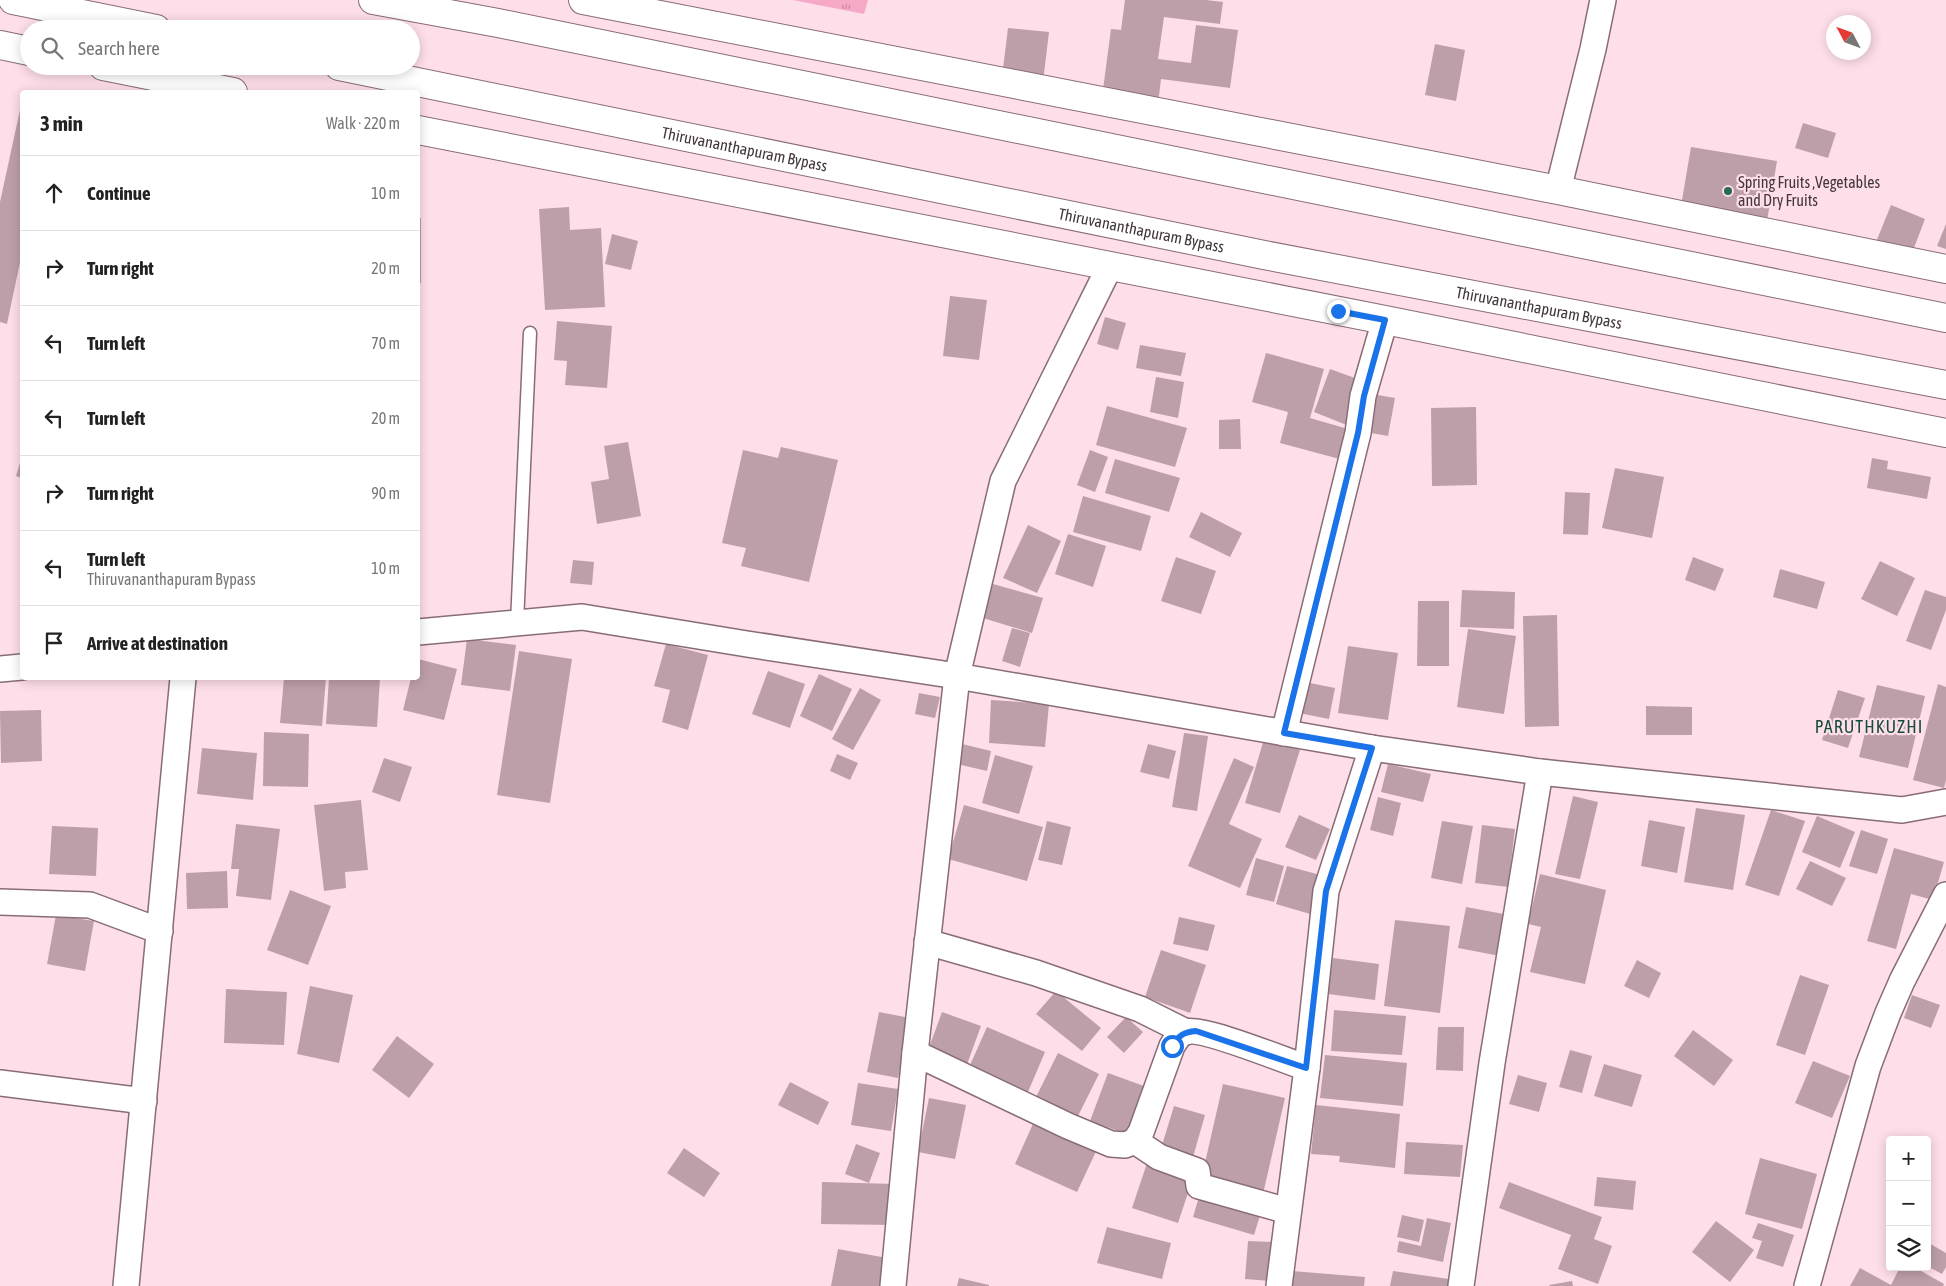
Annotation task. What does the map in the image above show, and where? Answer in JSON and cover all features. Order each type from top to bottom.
[{"type":"main road","points":[[13,0],[112,20]]},
{"type":"main road","points":[[373,0],[498,23],[1946,318]]},
{"type":"main road","points":[[583,0],[1558,190],[1946,269]]},
{"type":"main road","points":[[0,46],[20,49]]},
{"type":"main road","points":[[130,75],[159,85],[212,90]]},
{"type":"main road","name":"Thiruvananthapuram Bypass","points":[[383,75],[1264,255],[1946,384]]},
{"type":"main road","points":[[420,130],[1385,320],[1946,433]]},
{"type":"street","points":[[1558,190],[1593,49],[1603,0]]},
{"type":"street","points":[[893,1286],[915,1053],[957,676],[1003,481],[1110,266]]},
{"type":"street","points":[[1284,733],[1358,433],[1364,396],[1385,320]]},
{"type":"street","points":[[420,632],[582,617],[957,676],[1372,748],[1540,772],[1902,810],[1946,802]]},
{"type":"street","points":[[0,669],[20,667]]},
{"type":"street","points":[[126,1286],[183,680]]},
{"type":"street","points":[[1279,1286],[1326,891],[1372,748]]},
{"type":"street","points":[[1461,1286],[1492,1063],[1540,772]]},
{"type":"street","points":[[1807,1286],[1868,1066],[1902,981],[1946,896]]},
{"type":"street","points":[[0,902],[90,905],[160,931]]},
{"type":"street","points":[[927,942],[1036,973],[1140,1009],[1186,1032]]},
{"type":"street","points":[[915,1053],[1068,1126],[1111,1144],[1125,1145],[1135,1141],[1141,1132],[1172,1046],[1177,1038],[1186,1032],[1196,1031],[1213,1035],[1306,1068]]},
{"type":"street","points":[[0,1083],[144,1101]]},
{"type":"street","points":[[1135,1141],[1159,1157],[1197,1171],[1199,1186],[1288,1210]]},
{"type":"lane","points":[[516,623],[530,333]]},
{"type":"green space","points":[[793,0],[868,0],[864,14]]},
{"type":"building","points":[[1125,0],[1206,0],[1223,2],[1220,24],[1164,17],[1158,59],[1191,63],[1196,25],[1238,30],[1230,88],[1161,79],[1158,104],[1102,97],[1111,29],[1121,30]]},
{"type":"building","points":[[1008,28],[1049,32],[1043,82],[1002,77]]},
{"type":"building","points":[[1435,44],[1465,50],[1456,101],[1425,95]]},
{"type":"building","points":[[20,110],[20,262],[7,324],[0,322],[0,202]]},
{"type":"building","points":[[1803,123],[1836,133],[1828,158],[1795,148]]},
{"type":"building","name":"Spring Fruits ,Vegetables and Dry Fruits","points":[[1691,147],[1777,161],[1767,221],[1681,206]]},
{"type":"building","points":[[1891,205],[1925,219],[1909,261],[1874,247]]},
{"type":"building","points":[[569,207],[570,230],[601,228],[605,307],[545,310],[539,209]]},
{"type":"building","points":[[420,218],[421,218],[420,283]]},
{"type":"building","points":[[1946,224],[1946,249],[1937,246]]},
{"type":"building","points":[[612,234],[638,241],[631,270],[605,264]]},
{"type":"building","points":[[950,296],[987,300],[979,360],[943,356]]},
{"type":"building","points":[[1105,317],[1126,323],[1118,350],[1097,344]]},
{"type":"building","points":[[557,321],[612,326],[607,388],[565,385],[567,361],[554,360]]},
{"type":"building","points":[[1140,345],[1186,353],[1181,376],[1136,368]]},
{"type":"building","points":[[1266,353],[1324,369],[1310,418],[1355,431],[1347,461],[1280,443],[1288,412],[1252,402]]},
{"type":"building","points":[[1330,369],[1366,382],[1349,426],[1314,412]]},
{"type":"building","points":[[1156,377],[1184,382],[1178,418],[1150,412]]},
{"type":"building","points":[[1366,393],[1395,398],[1388,436],[1360,431]]},
{"type":"building","points":[[1107,406],[1187,428],[1175,467],[1096,445]]},
{"type":"building","points":[[1476,407],[1477,485],[1432,486],[1431,408]]},
{"type":"building","points":[[1240,419],[1241,449],[1219,449],[1219,420]]},
{"type":"building","points":[[628,442],[641,516],[597,524],[591,482],[609,479],[604,446]]},
{"type":"building","points":[[781,447],[838,460],[809,582],[741,566],[746,548],[722,543],[743,450],[778,458]]},
{"type":"building","points":[[1090,450],[1108,457],[1095,492],[1077,485]]},
{"type":"building","points":[[1872,458],[1888,461],[1887,469],[1931,477],[1927,499],[1867,488]]},
{"type":"building","points":[[1115,459],[1180,478],[1169,512],[1105,493]]},
{"type":"building","points":[[20,463],[20,477],[16,476]]},
{"type":"building","points":[[1615,468],[1664,477],[1652,538],[1602,528]]},
{"type":"building","points":[[1565,492],[1590,493],[1588,535],[1563,534]]},
{"type":"building","points":[[1083,496],[1151,516],[1141,551],[1073,532]]},
{"type":"building","points":[[1201,512],[1242,533],[1230,557],[1189,537]]},
{"type":"building","points":[[1028,525],[1061,541],[1037,593],[1003,578]]},
{"type":"building","points":[[1068,534],[1106,546],[1093,587],[1055,574]]},
{"type":"building","points":[[1176,557],[1216,571],[1201,614],[1161,601]]},
{"type":"building","points":[[1693,557],[1724,569],[1715,591],[1685,580]]},
{"type":"building","points":[[573,560],[594,562],[592,585],[570,583]]},
{"type":"building","points":[[1880,561],[1915,578],[1897,616],[1861,599]]},
{"type":"building","points":[[1780,569],[1825,582],[1817,609],[1773,597]]},
{"type":"building","points":[[993,584],[1043,598],[1032,633],[983,618]]},
{"type":"building","points":[[1462,590],[1515,592],[1514,629],[1460,627]]},
{"type":"building","points":[[1925,590],[1946,597],[1946,610],[1931,650],[1906,641]]},
{"type":"building","points":[[1418,601],[1449,601],[1449,666],[1417,666]]},
{"type":"building","points":[[1557,615],[1559,726],[1525,727],[1523,616]]},
{"type":"building","points":[[1012,628],[1030,633],[1020,667],[1002,661]]},
{"type":"building","points":[[1468,629],[1516,636],[1504,714],[1457,707]]},
{"type":"building","points":[[467,639],[516,645],[510,691],[461,685]]},
{"type":"building","points":[[666,644],[708,655],[688,730],[662,722],[670,690],[654,686]]},
{"type":"building","points":[[1348,646],[1398,653],[1388,720],[1338,713]]},
{"type":"building","points":[[519,651],[572,659],[550,803],[497,795]]},
{"type":"building","points":[[420,660],[457,669],[444,720],[403,710],[410,680],[420,680]]},
{"type":"building","points":[[768,671],[805,684],[790,728],[752,714]]},
{"type":"building","points":[[819,674],[852,689],[832,731],[800,716]]},
{"type":"building","points":[[284,680],[326,680],[322,726],[280,723]]},
{"type":"building","points":[[329,680],[380,680],[377,727],[326,724]]},
{"type":"building","points":[[1300,681],[1335,688],[1329,719],[1294,712]]},
{"type":"building","points":[[1938,684],[1946,687],[1946,780],[1944,788],[1913,780]]},
{"type":"building","points":[[1877,685],[1925,696],[1908,768],[1859,757]]},
{"type":"building","points":[[860,688],[881,700],[853,750],[832,739]]},
{"type":"building","points":[[1838,690],[1865,698],[1848,748],[1822,740]]},
{"type":"building","points":[[919,693],[940,697],[935,718],[915,714]]},
{"type":"building","points":[[991,700],[1049,704],[1045,747],[989,743]]},
{"type":"building","points":[[1646,706],[1692,707],[1692,735],[1646,735]]},
{"type":"building","points":[[41,710],[42,761],[1,763],[0,711]]},
{"type":"building","points":[[264,732],[309,734],[308,787],[263,786]]},
{"type":"building","points":[[1184,733],[1208,736],[1197,811],[1172,807]]},
{"type":"building","points":[[1264,739],[1300,750],[1280,813],[1245,803]]},
{"type":"building","points":[[962,744],[991,751],[987,771],[957,764]]},
{"type":"building","points":[[1148,744],[1176,751],[1169,779],[1140,772]]},
{"type":"building","points":[[202,748],[257,753],[253,800],[197,794]]},
{"type":"building","points":[[837,754],[858,763],[850,780],[830,771]]},
{"type":"building","points":[[995,755],[1033,766],[1019,814],[982,803]]},
{"type":"building","points":[[384,758],[412,767],[400,802],[372,792]]},
{"type":"building","points":[[1234,758],[1254,767],[1229,824],[1262,839],[1240,888],[1188,866]]},
{"type":"building","points":[[1388,764],[1431,774],[1423,802],[1381,792]]},
{"type":"building","points":[[1573,796],[1598,802],[1580,879],[1555,874]]},
{"type":"building","points":[[1378,797],[1401,803],[1393,836],[1370,830]]},
{"type":"building","points":[[361,800],[368,870],[345,872],[346,888],[324,891],[314,805]]},
{"type":"building","points":[[964,805],[1043,827],[1027,881],[948,859]]},
{"type":"building","points":[[1696,808],[1745,815],[1733,890],[1684,882]]},
{"type":"building","points":[[1771,810],[1805,821],[1779,896],[1745,885]]},
{"type":"building","points":[[1299,815],[1330,829],[1316,860],[1285,847]]},
{"type":"building","points":[[1817,816],[1855,832],[1840,868],[1802,852]]},
{"type":"building","points":[[1649,820],[1685,827],[1677,873],[1641,866]]},
{"type":"building","points":[[1047,821],[1071,827],[1062,865],[1038,860]]},
{"type":"building","points":[[1442,821],[1473,826],[1462,884],[1431,878]]},
{"type":"building","points":[[236,824],[280,829],[271,900],[236,896],[239,869],[231,869]]},
{"type":"building","points":[[1482,825],[1515,829],[1508,887],[1475,883]]},
{"type":"building","points":[[52,826],[98,828],[96,876],[49,874]]},
{"type":"building","points":[[1861,830],[1888,839],[1877,874],[1849,866]]},
{"type":"building","points":[[1894,848],[1944,862],[1933,900],[1911,894],[1896,949],[1867,941]]},
{"type":"building","points":[[1256,858],[1284,866],[1274,902],[1246,895]]},
{"type":"building","points":[[1810,861],[1846,878],[1832,906],[1796,889]]},
{"type":"building","points":[[1287,866],[1328,877],[1317,916],[1276,904]]},
{"type":"building","points":[[227,871],[228,908],[187,909],[186,873]]},
{"type":"building","points":[[1540,874],[1606,890],[1585,984],[1530,972],[1541,927],[1528,924]]},
{"type":"building","points":[[290,890],[331,906],[308,965],[267,950]]},
{"type":"building","points":[[1466,907],[1509,915],[1500,956],[1458,948]]},
{"type":"building","points":[[56,915],[94,921],[85,971],[47,964]]},
{"type":"building","points":[[1179,917],[1215,925],[1208,951],[1173,944]]},
{"type":"building","points":[[1395,920],[1450,926],[1440,1013],[1384,1006]]},
{"type":"building","points":[[1161,950],[1206,965],[1190,1013],[1145,997]]},
{"type":"building","points":[[1333,958],[1379,964],[1375,1000],[1328,994]]},
{"type":"building","points":[[1637,960],[1661,973],[1649,998],[1624,986]]},
{"type":"building","points":[[1800,975],[1829,985],[1805,1055],[1776,1045]]},
{"type":"building","points":[[310,986],[353,995],[339,1063],[297,1054]]},
{"type":"building","points":[[226,989],[287,992],[284,1045],[224,1043]]},
{"type":"building","points":[[1056,991],[1101,1028],[1082,1051],[1036,1014]]},
{"type":"building","points":[[1912,995],[1940,1005],[1931,1028],[1904,1018]]},
{"type":"building","points":[[1334,1010],[1406,1016],[1402,1055],[1331,1051]]},
{"type":"building","points":[[879,1012],[910,1018],[898,1078],[867,1072]]},
{"type":"building","points":[[942,1012],[981,1026],[966,1067],[927,1053]]},
{"type":"building","points":[[1126,1017],[1143,1032],[1124,1053],[1107,1037]]},
{"type":"building","points":[[987,1027],[1045,1052],[1025,1099],[966,1074]]},
{"type":"building","points":[[1438,1027],[1464,1027],[1463,1071],[1436,1070]]},
{"type":"building","points":[[1693,1030],[1733,1060],[1714,1086],[1674,1056]]},
{"type":"building","points":[[397,1036],[434,1064],[409,1098],[372,1070]]},
{"type":"building","points":[[1570,1050],[1592,1056],[1582,1093],[1559,1087]]},
{"type":"building","points":[[1058,1053],[1099,1074],[1077,1118],[1036,1097]]},
{"type":"building","points":[[1325,1055],[1407,1063],[1403,1106],[1320,1098]]},
{"type":"building","points":[[1813,1061],[1850,1076],[1832,1118],[1795,1103]]},
{"type":"building","points":[[1604,1064],[1642,1075],[1632,1107],[1594,1096]]},
{"type":"building","points":[[1108,1073],[1144,1086],[1127,1134],[1090,1121]]},
{"type":"building","points":[[1518,1075],[1547,1083],[1539,1112],[1509,1104]]},
{"type":"building","points":[[790,1082],[829,1102],[818,1125],[778,1105]]},
{"type":"building","points":[[858,1083],[898,1089],[891,1131],[851,1125]]},
{"type":"building","points":[[1223,1084],[1285,1098],[1263,1194],[1201,1180]]},
{"type":"building","points":[[929,1098],[966,1105],[955,1159],[918,1152]]},
{"type":"building","points":[[1316,1105],[1400,1114],[1395,1168],[1339,1162],[1340,1156],[1311,1154]]},
{"type":"building","points":[[1174,1106],[1205,1115],[1191,1164],[1159,1155]]},
{"type":"building","points":[[1036,1117],[1099,1145],[1077,1192],[1015,1164]]},
{"type":"building","points":[[1406,1142],[1463,1145],[1460,1177],[1404,1174]]},
{"type":"building","points":[[856,1144],[880,1153],[869,1183],[845,1174]]},
{"type":"building","points":[[684,1148],[720,1173],[704,1197],[667,1173]]},
{"type":"building","points":[[1149,1157],[1195,1172],[1178,1223],[1132,1208]]},
{"type":"building","points":[[1760,1158],[1817,1174],[1802,1229],[1745,1214]]},
{"type":"building","points":[[1597,1177],[1636,1181],[1633,1210],[1594,1206]]},
{"type":"building","points":[[822,1182],[895,1184],[893,1225],[821,1224]]},
{"type":"building","points":[[1509,1182],[1602,1217],[1594,1239],[1612,1246],[1598,1284],[1558,1269],[1571,1235],[1499,1208]]},
{"type":"building","points":[[1201,1190],[1262,1209],[1254,1235],[1193,1217]]},
{"type":"building","points":[[1402,1215],[1424,1220],[1419,1242],[1397,1237]]},
{"type":"building","points":[[1427,1218],[1451,1223],[1443,1262],[1397,1252],[1399,1241],[1421,1246]]},
{"type":"building","points":[[1716,1221],[1754,1250],[1730,1282],[1692,1252]]},
{"type":"building","points":[[1758,1223],[1794,1235],[1783,1267],[1756,1258],[1762,1241],[1752,1238]]},
{"type":"building","points":[[1107,1227],[1171,1243],[1162,1279],[1097,1263]]},
{"type":"building","points":[[1248,1241],[1273,1242],[1271,1281],[1245,1279]]},
{"type":"building","points":[[1931,1244],[1946,1253],[1946,1267],[1942,1274],[1931,1268]]},
{"type":"building","points":[[838,1249],[887,1258],[882,1286],[831,1286]]},
{"type":"building","points":[[1860,1268],[1891,1285],[1898,1271],[1921,1271],[1944,1284],[1943,1286],[1850,1286]]},
{"type":"building","points":[[1292,1271],[1365,1277],[1364,1286],[1291,1286]]},
{"type":"building","points":[[1393,1271],[1456,1280],[1455,1286],[1390,1286]]},
{"type":"building","points":[[959,1278],[989,1285],[989,1286],[957,1286]]},
{"type":"building","points":[[1572,1281],[1573,1286],[1549,1285]]},
{"type":"place","name":"Spring Fruits ,Vegetables and Dry Fruits","points":[[1728,191]]},
{"type":"district","name":"PARUTHKUZHI","points":[[1869,727]]},
{"type":"route","points":[[1172,1046],[1177,1038],[1186,1032],[1196,1031],[1213,1035],[1306,1068],[1326,891],[1372,748],[1284,733],[1358,433],[1364,396],[1385,320],[1338,311]]}]
